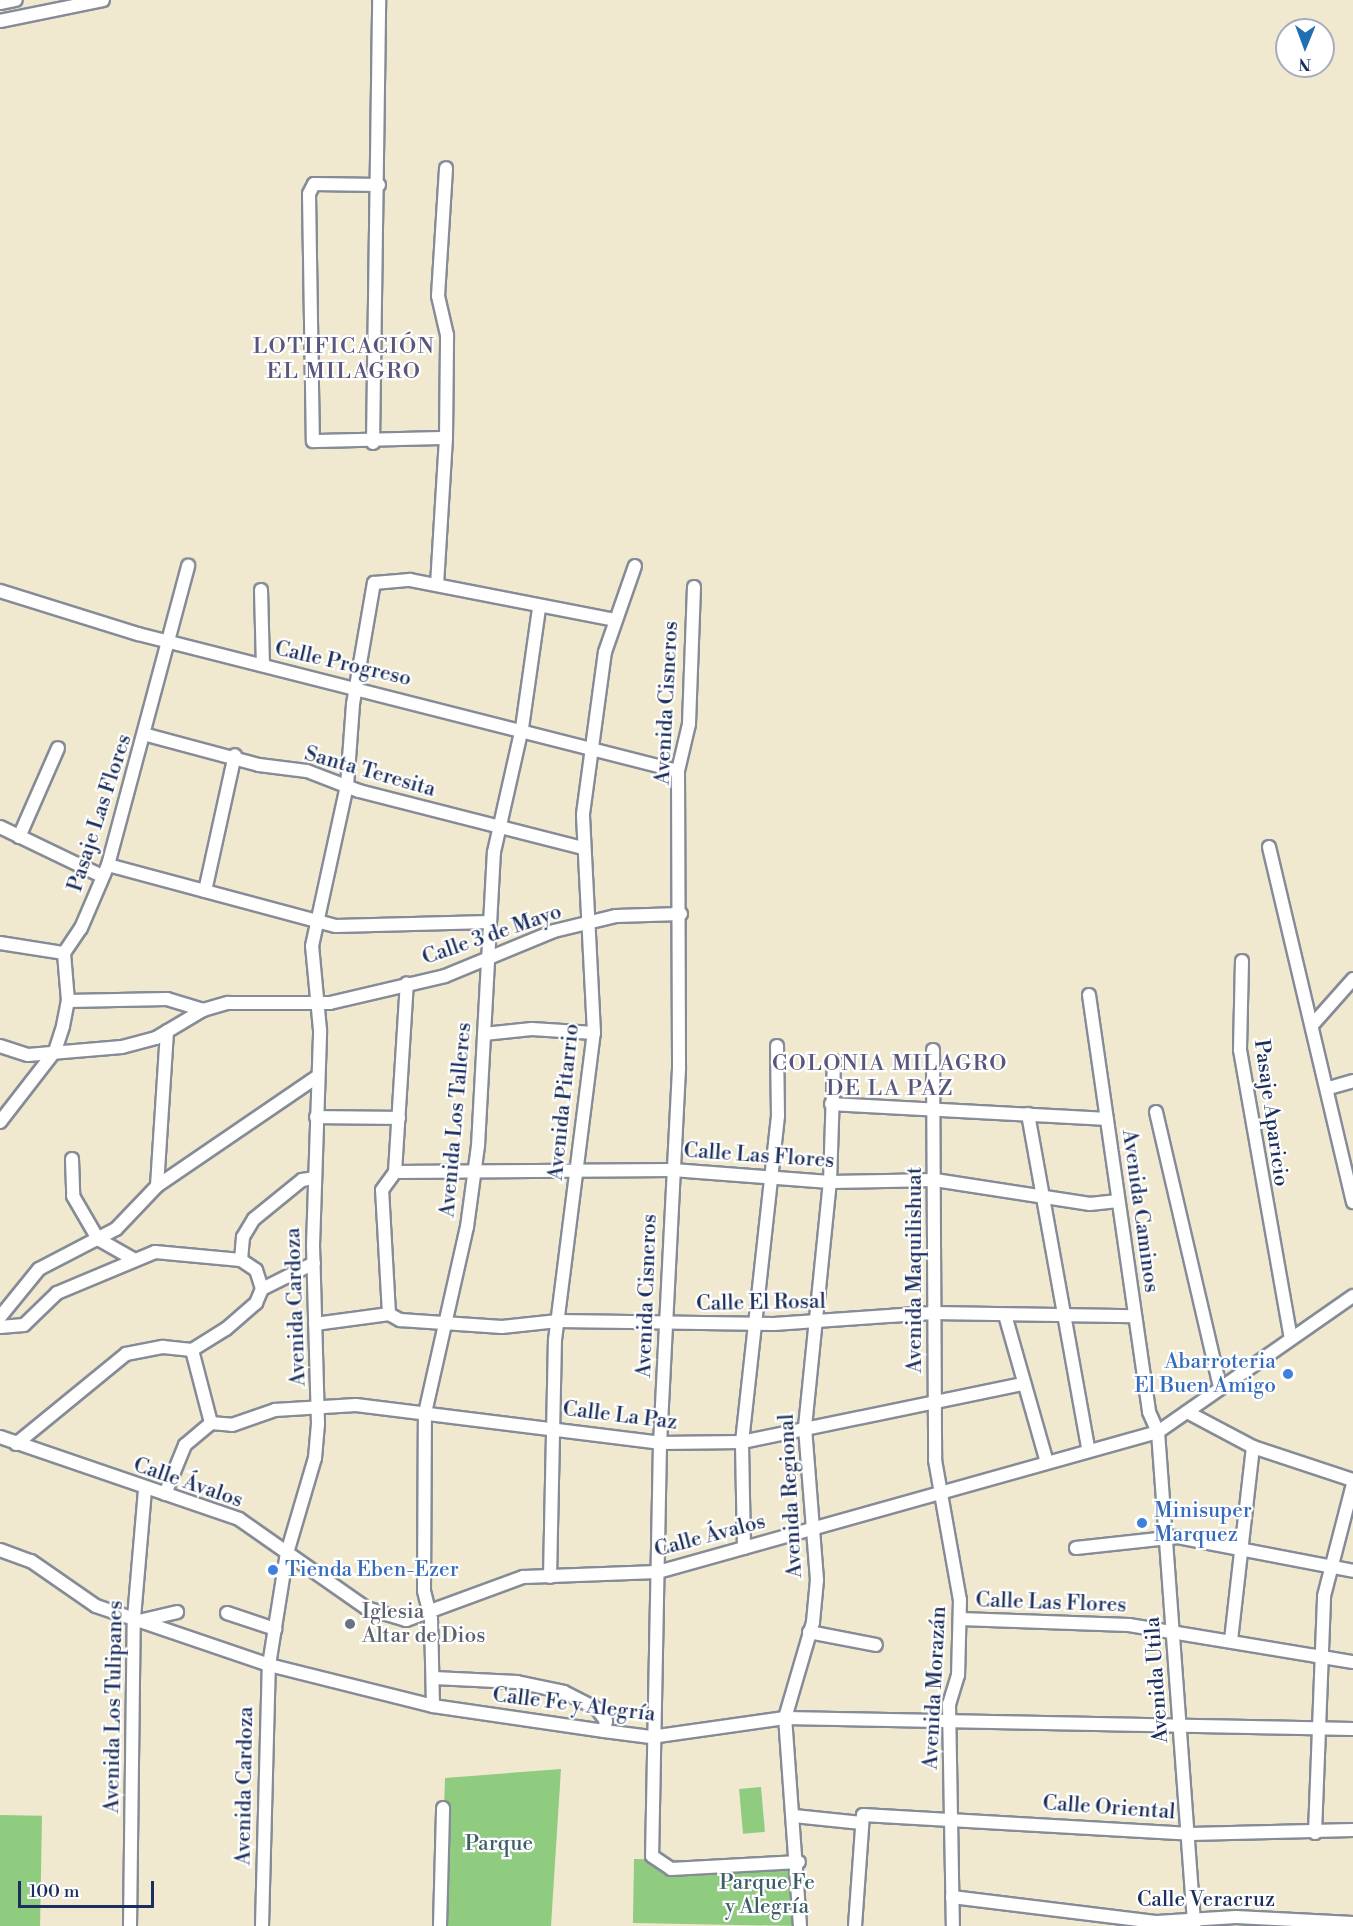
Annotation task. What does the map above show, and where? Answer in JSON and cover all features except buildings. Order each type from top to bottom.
[{"type":"street","points":[[0,3],[16,0]]},
{"type":"street","points":[[373,443],[379,185],[379,0]]},
{"type":"street","points":[[0,21],[95,1]]},
{"type":"street","points":[[446,168],[438,296],[447,335],[446,438],[437,585],[540,608],[615,620]]},
{"type":"street","points":[[379,185],[314,184],[308,205],[313,441],[373,443],[446,438]]},
{"type":"street","name":"Pasaje Las Flores","points":[[64,953],[105,871],[147,735],[188,566]]},
{"type":"street","name":"Avenida Pitarrio","points":[[550,1577],[558,1320],[594,1033],[590,922],[583,848],[590,746],[615,620],[635,566]]},
{"type":"street","name":"Avenida Cardoza","points":[[262,1926],[269,1665],[287,1553],[315,1458],[318,1404],[314,1263],[317,1077],[312,946],[347,786],[356,687],[374,583],[437,585]]},
{"type":"street","name":"Avenida Cisneros","points":[[694,587],[689,724],[678,771],[681,914],[673,1170],[660,1443],[658,1572],[651,1737],[652,1856],[660,1865],[798,1862]]},
{"type":"street","points":[[261,590],[264,665]]},
{"type":"street","name":"Calle Progreso","points":[[0,591],[170,642],[522,728],[678,771]]},
{"type":"street","name":"Avenida Los Talleres","points":[[433,1706],[434,1678],[429,1609],[424,1590],[425,1413],[474,1171],[489,922],[499,829],[522,728],[540,608]]},
{"type":"street","name":"Santa Teresita","points":[[147,735],[235,755],[499,829],[583,848]]},
{"type":"street","points":[[19,837],[57,748]]},
{"type":"street","points":[[205,891],[235,755]]},
{"type":"street","points":[[0,827],[19,837],[105,871],[205,891],[336,926],[489,922]]},
{"type":"street","points":[[1269,847],[1314,1023],[1353,1202]]},
{"type":"street","name":"Calle 3 de Mayo","points":[[203,1010],[228,1003],[315,1002],[445,976],[488,956],[590,922],[681,914]]},
{"type":"street","points":[[0,943],[64,953],[68,1001],[53,1053],[0,1122]]},
{"type":"street","name":"Pasaje Aparicio","points":[[1242,961],[1240,1050],[1291,1339]]},
{"type":"street","points":[[1314,1023],[1353,979]]},
{"type":"street","points":[[389,1314],[382,1190],[394,1172],[407,983]]},
{"type":"street","points":[[1336,996],[1353,993]]},
{"type":"street","name":"Avenida Caminos","points":[[1089,994],[1149,1412],[1158,1432]]},
{"type":"street","points":[[68,1001],[168,999],[203,1010]]},
{"type":"street","points":[[0,1046],[28,1054],[122,1047],[167,1031],[203,1010]]},
{"type":"street","points":[[484,1034],[532,1029],[594,1033]]},
{"type":"street","points":[[157,1186],[167,1031]]},
{"type":"street","points":[[744,1548],[742,1442],[758,1324],[778,1116],[777,1046]]},
{"type":"street","name":"Avenida Maquilishuat","points":[[933,1050],[934,1400],[940,1489]]},
{"type":"street","name":"Avenida Regional","points":[[800,1926],[798,1862],[785,1718],[809,1632],[817,1580],[805,1427],[830,1182],[834,1060]]},
{"type":"street","points":[[0,1317],[39,1269],[98,1239],[157,1186],[317,1077]]},
{"type":"street","points":[[1329,1088],[1353,1081]]},
{"type":"street","points":[[831,1104],[934,1107],[1107,1119]]},
{"type":"street","points":[[1156,1112],[1220,1388]]},
{"type":"street","points":[[1028,1113],[1039,1197],[1088,1449]]},
{"type":"street","points":[[316,1117],[399,1118]]},
{"type":"street","points":[[72,1159],[73,1196],[98,1239],[133,1259]]},
{"type":"street","name":"Calle Las Flores","points":[[394,1172],[673,1170],[830,1182],[935,1180],[1090,1204],[1118,1202]]},
{"type":"street","points":[[241,1260],[243,1237],[254,1219],[302,1180],[314,1178]]},
{"type":"street","points":[[0,1327],[24,1325],[57,1293],[133,1259],[171,1249],[185,1257],[241,1260],[256,1270],[262,1289]]},
{"type":"street","points":[[16,1443],[126,1354],[164,1347],[192,1350],[226,1329],[256,1303],[262,1289],[314,1263]]},
{"type":"street","name":"Calle Ávalos","points":[[0,1437],[145,1489],[239,1519],[366,1608],[406,1620],[429,1609],[523,1577],[658,1572],[1046,1459],[1158,1432],[1353,1296]]},
{"type":"street","name":"Calle El Rosal","points":[[315,1324],[389,1314],[444,1324],[558,1320],[758,1324],[814,1322],[933,1312],[1135,1316]]},
{"type":"street","points":[[1005,1315],[1046,1459]]},
{"type":"street","points":[[165,1494],[186,1445],[210,1419],[192,1350]]},
{"type":"street","name":"Calle La Paz","points":[[210,1419],[249,1422],[275,1410],[318,1404],[425,1413],[660,1443],[742,1442],[934,1400],[1023,1384]]},
{"type":"street","points":[[1187,1412],[1253,1447],[1353,1482],[1330,1569],[1319,1655],[1315,1833]]},
{"type":"street","name":"Avenida Utila","points":[[1158,1432],[1164,1538],[1190,1834],[1194,1922]]},
{"type":"street","points":[[1231,1640],[1238,1552],[1253,1447]]},
{"type":"street","name":"Avenida Los Tulipanes","points":[[130,1926],[145,1489]]},
{"type":"street","name":"Avenida Morazán","points":[[940,1489],[960,1619],[950,1722],[953,1926]]},
{"type":"street","points":[[1076,1548],[1164,1538],[1330,1569],[1353,1571]]},
{"type":"street","name":"Calle Fe y Alegría","points":[[0,1550],[31,1561],[96,1606],[269,1665],[433,1706],[604,1731],[651,1737],[785,1718],[1353,1729]]},
{"type":"street","points":[[139,1619],[177,1612]]},
{"type":"street","points":[[227,1613],[275,1629]]},
{"type":"street","name":"Calle Las Flores","points":[[960,1619],[1129,1625],[1231,1640],[1353,1662]]},
{"type":"street","points":[[809,1632],[876,1645]]},
{"type":"street","points":[[434,1678],[517,1682],[564,1692],[597,1709],[606,1721],[604,1731]]},
{"type":"street","points":[[440,1926],[443,1808]]},
{"type":"street","name":"Calle Oriental","points":[[794,1816],[1190,1834],[1315,1833],[1353,1830]]},
{"type":"street","points":[[855,1926],[862,1819]]},
{"type":"street","name":"Calle Veracruz","points":[[952,1897],[1157,1922],[1353,1923]]},
{"type":"green space","name":"Parque","points":[[561,1769],[551,1926],[440,1926],[445,1778]]},
{"type":"green space","points":[[761,1787],[765,1832],[743,1834],[739,1789]]},
{"type":"green space","points":[[0,1815],[42,1816],[40,1926],[0,1926]]},
{"type":"green space","name":"Parque Fe y Alegría","points":[[634,1859],[799,1862],[798,1926],[633,1923]]},
{"type":"place","name":"Abarroteria El Buen Amigo","points":[[1288,1374]]},
{"type":"place","name":"Minisuper Marquez","points":[[1142,1523]]},
{"type":"place","name":"Tienda Eben-Ezer","points":[[273,1570]]},
{"type":"place","name":"Iglesia Altar de Dios","points":[[350,1624]]},
{"type":"district","name":"LOTIFICACIÓN EL MILAGRO","points":[[344,358]]},
{"type":"district","name":"COLONIA MILAGRO DE LA PAZ","points":[[890,1076]]}]
